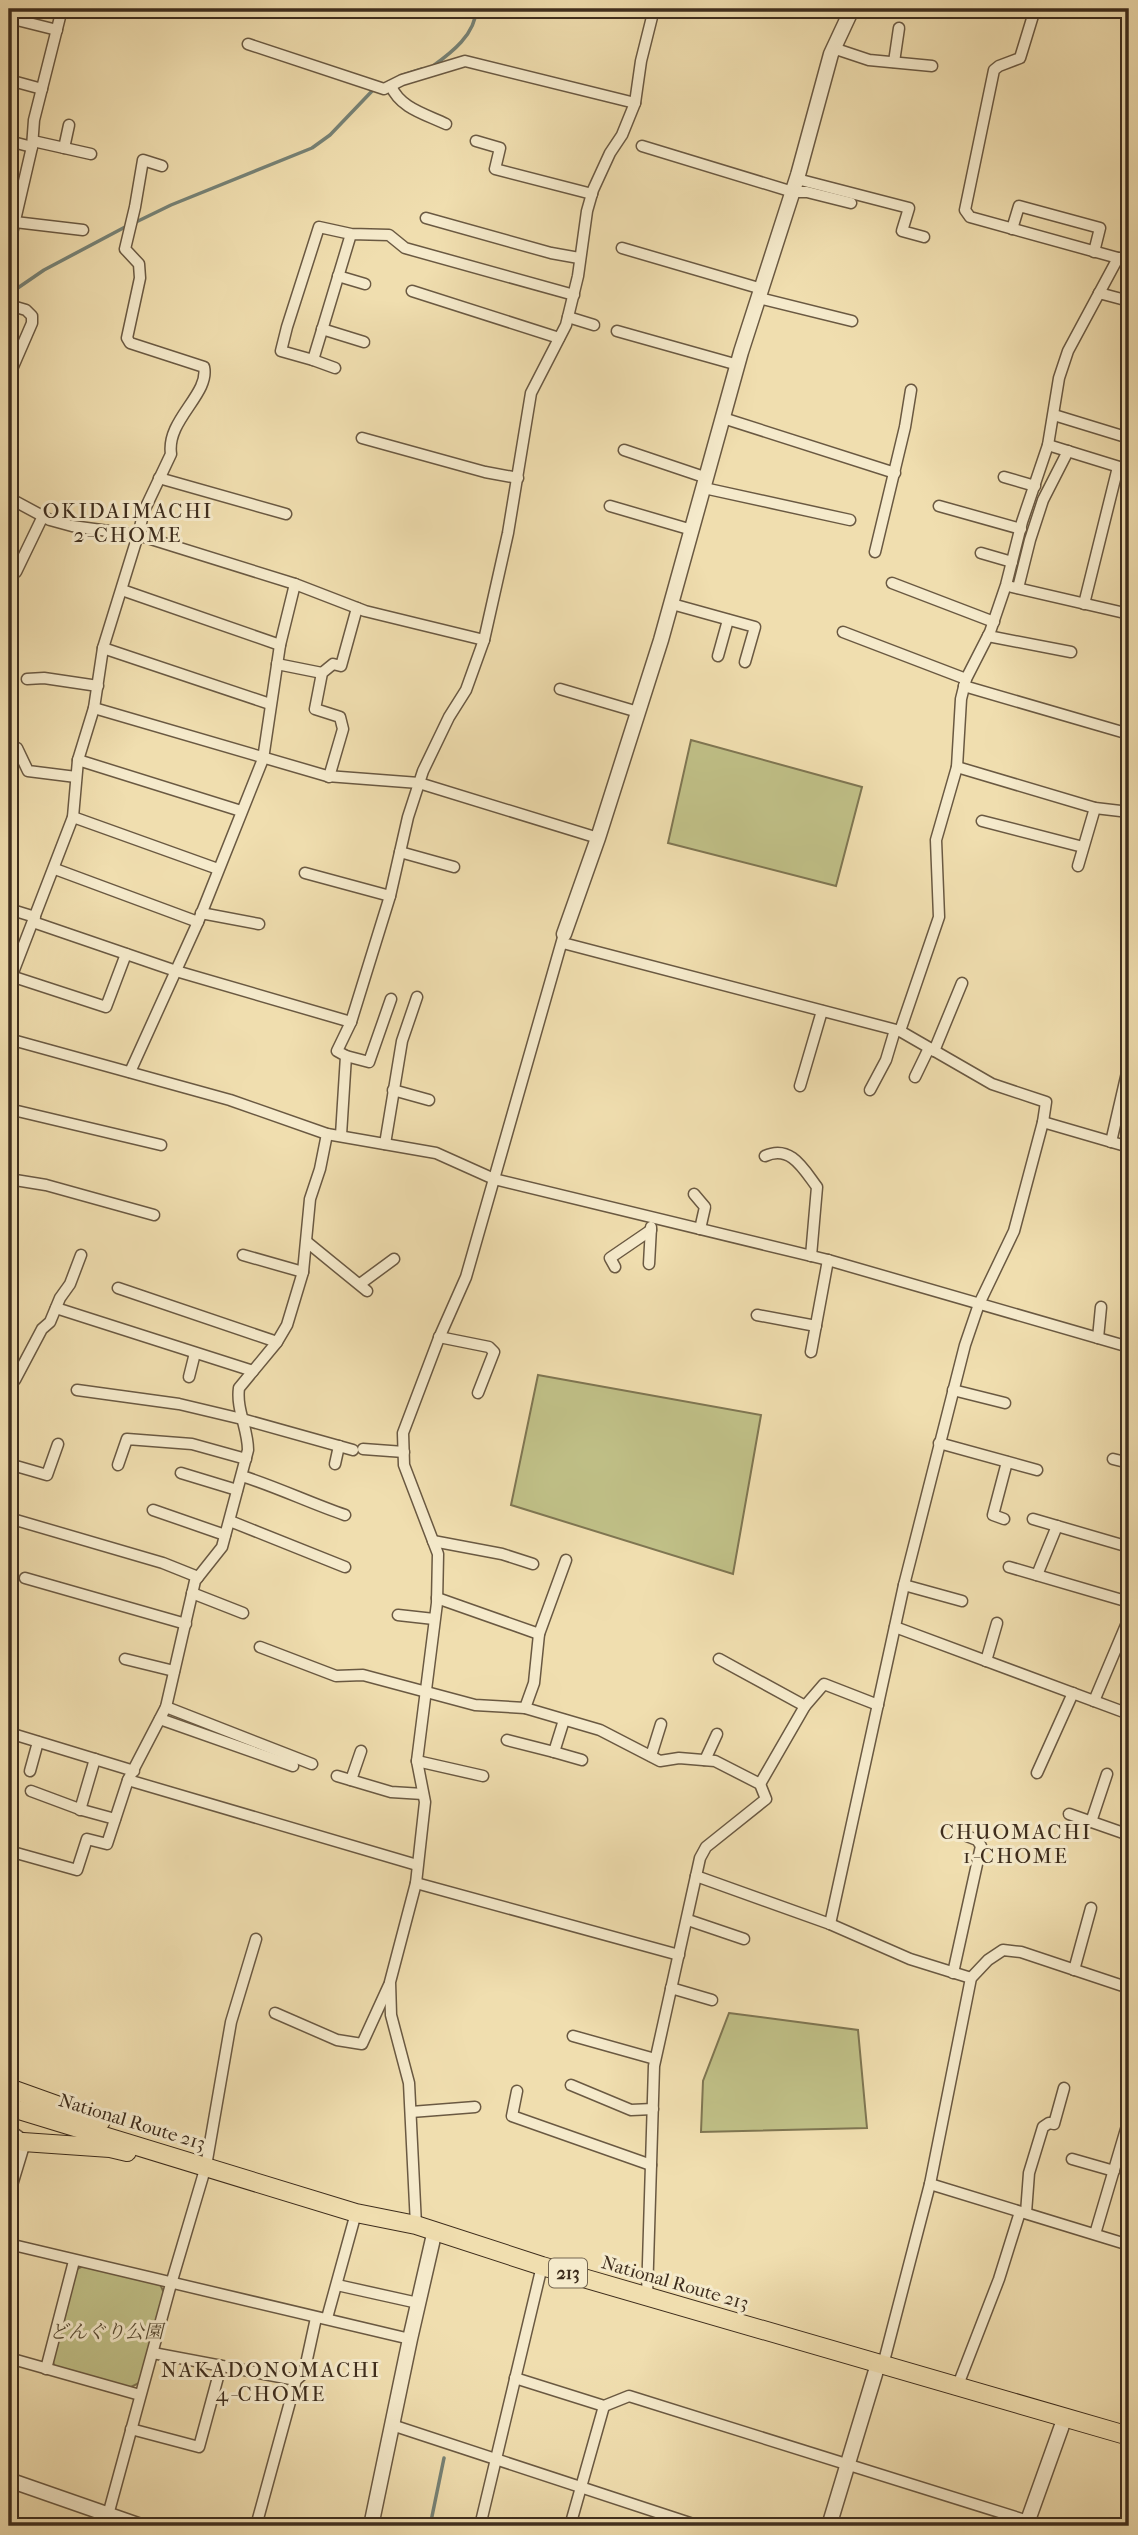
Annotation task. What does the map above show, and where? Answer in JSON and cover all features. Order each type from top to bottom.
[{"type":"highway","points":[[9,2088],[67,2111],[133,2132],[143,2146]]},
{"type":"highway","name":"National Route 213","points":[[9,2107],[356,2213],[435,2230],[542,2266],[1129,2436]]},
{"type":"highway","points":[[16,2137],[110,2148],[206,2166]]},
{"type":"street","points":[[9,246],[15,222],[13,208],[33,144],[34,120],[62,9]]},
{"type":"street","points":[[391,999],[369,1062],[337,1051],[351,1022],[390,896],[419,783],[438,738],[466,690],[484,640],[501,569],[531,393],[568,317],[592,194],[635,103],[641,61],[654,9]]},
{"type":"street","points":[[275,2013],[337,2040],[362,2044],[390,1982],[416,1883],[425,1802],[417,1761],[437,1598],[438,1554],[404,1465],[403,1433],[439,1336],[466,1277],[564,939],[671,604],[738,365],[795,186],[833,48],[852,9]]},
{"type":"street","points":[[1035,9],[1020,58],[994,70],[965,210],[970,218],[1125,258]]},
{"type":"street","points":[[9,18],[57,30]]},
{"type":"street","points":[[894,62],[899,28]]},
{"type":"street","points":[[248,44],[384,89],[465,61],[635,103]]},
{"type":"street","points":[[833,48],[869,60],[932,66]]},
{"type":"street","points":[[9,80],[42,89]]},
{"type":"street","points":[[391,86],[396,98],[403,104],[446,124]]},
{"type":"street","points":[[64,148],[69,125]]},
{"type":"street","points":[[9,141],[91,154]]},
{"type":"street","points":[[477,141],[500,148],[495,169],[592,194]]},
{"type":"street","points":[[642,146],[795,186],[909,208],[902,231],[924,237]]},
{"type":"street","points":[[126,954],[106,1007],[10,979],[73,817],[78,760],[94,708],[103,648],[144,510],[171,454],[170,447],[176,424],[206,374],[204,367],[130,343],[127,338],[140,278],[139,264],[125,249],[135,207],[138,159],[162,166]]},
{"type":"street","points":[[795,186],[807,192],[851,203]]},
{"type":"street","points":[[1013,229],[1019,206],[1100,228],[1094,252]]},
{"type":"street","points":[[426,218],[551,253],[579,258]]},
{"type":"street","points":[[15,222],[83,230]]},
{"type":"street","points":[[279,365],[287,327],[319,227],[351,233],[389,235],[405,248],[574,295]]},
{"type":"street","points":[[313,360],[351,233]]},
{"type":"street","points":[[870,1090],[886,1060],[939,917],[936,840],[957,767],[961,699],[965,682],[994,622],[1006,585],[1048,445],[1059,379],[1068,351],[1099,293],[1125,258],[1129,244]]},
{"type":"street","points":[[622,248],[852,321]]},
{"type":"street","points":[[338,276],[365,284]]},
{"type":"street","points":[[412,291],[559,338]]},
{"type":"street","points":[[1099,293],[1129,302]]},
{"type":"street","points":[[9,304],[26,310],[32,316],[32,323],[9,376]]},
{"type":"street","points":[[568,317],[594,324]]},
{"type":"street","points":[[322,329],[364,342]]},
{"type":"street","points":[[618,331],[738,365]]},
{"type":"street","points":[[281,351],[335,368]]},
{"type":"street","points":[[875,552],[895,473],[911,390]]},
{"type":"street","points":[[1054,415],[1129,438]]},
{"type":"street","points":[[723,418],[895,473]]},
{"type":"street","points":[[362,438],[485,472],[517,478]]},
{"type":"street","points":[[1048,445],[1124,468],[1084,604]]},
{"type":"street","points":[[624,450],[705,483],[850,520]]},
{"type":"street","points":[[1018,588],[1043,500],[1068,451]]},
{"type":"street","points":[[1004,477],[1035,486]]},
{"type":"street","points":[[159,478],[286,514]]},
{"type":"street","points":[[9,498],[43,516],[72,527],[138,535],[295,584],[358,608],[484,640]]},
{"type":"street","points":[[610,506],[692,530]]},
{"type":"street","points":[[939,506],[1021,529]]},
{"type":"street","points":[[16,572],[43,516]]},
{"type":"street","points":[[981,553],[1012,562]]},
{"type":"street","points":[[892,583],[994,622]]},
{"type":"street","points":[[130,1072],[199,918],[263,759],[276,664],[295,584]]},
{"type":"street","points":[[1006,585],[1129,614]]},
{"type":"street","points":[[121,590],[280,645]]},
{"type":"street","points":[[671,604],[755,627],[745,662]]},
{"type":"street","points":[[329,776],[343,729],[340,717],[315,709],[322,673],[333,664],[341,666],[358,608]]},
{"type":"street","points":[[718,656],[728,620]]},
{"type":"street","points":[[843,632],[965,682],[1129,734]]},
{"type":"street","points":[[988,636],[1071,652]]},
{"type":"street","points":[[103,648],[270,704]]},
{"type":"street","points":[[276,664],[322,673]]},
{"type":"street","points":[[27,679],[44,678],[98,686]]},
{"type":"street","points":[[560,689],[638,712]]},
{"type":"street","points":[[94,708],[329,776],[419,783],[598,838]]},
{"type":"street","points":[[9,745],[17,748],[28,771],[76,777]]},
{"type":"street","points":[[78,760],[242,811]]},
{"type":"street","points":[[957,767],[1095,808],[1126,811],[1129,800]]},
{"type":"street","points":[[1078,866],[1095,808]]},
{"type":"street","points":[[73,817],[218,869]]},
{"type":"street","points":[[982,821],[1083,847]]},
{"type":"street","points":[[400,852],[454,867]]},
{"type":"street","points":[[55,869],[199,918],[259,924]]},
{"type":"street","points":[[305,873],[390,896]]},
{"type":"street","points":[[9,909],[176,971],[351,1022]]},
{"type":"street","points":[[564,939],[897,1030],[992,1084],[1046,1102],[1044,1122],[1014,1231],[979,1304],[965,1345],[939,1443],[904,1585],[830,1924]]},
{"type":"street","points":[[915,1077],[962,983]]},
{"type":"street","points":[[385,1144],[402,1041],[417,997]]},
{"type":"street","points":[[800,1086],[822,1011]]},
{"type":"street","points":[[9,1041],[230,1100],[327,1134],[436,1153],[494,1179],[828,1260],[1129,1347]]},
{"type":"street","points":[[341,1135],[346,1056]]},
{"type":"street","points":[[1111,1142],[1129,1064]]},
{"type":"street","points":[[394,1090],[429,1100]]},
{"type":"street","points":[[9,1109],[161,1145]]},
{"type":"street","points":[[1044,1122],[1129,1147]]},
{"type":"street","points":[[9,1851],[77,1870],[87,1839],[107,1844],[131,1775],[166,1707],[191,1593],[198,1577],[222,1547],[246,1459],[248,1439],[237,1396],[239,1388],[277,1342],[287,1325],[303,1272],[310,1199],[327,1134]]},
{"type":"street","points":[[765,1156],[773,1153],[795,1158],[817,1187],[811,1256]]},
{"type":"street","points":[[9,1178],[46,1185],[154,1215]]},
{"type":"street","points":[[694,1194],[705,1207],[700,1229]]},
{"type":"street","points":[[649,1264],[652,1217]]},
{"type":"street","points":[[615,1267],[610,1258],[651,1230]]},
{"type":"street","points":[[307,1242],[364,1288],[394,1259]]},
{"type":"street","points":[[243,1255],[303,1272]]},
{"type":"street","points":[[811,1352],[828,1260]]},
{"type":"street","points":[[15,1380],[41,1329],[50,1322],[60,1298],[82,1262]]},
{"type":"street","points":[[118,1288],[277,1342]]},
{"type":"street","points":[[1098,1338],[1101,1307]]},
{"type":"street","points":[[56,1308],[253,1371]]},
{"type":"street","points":[[757,1315],[816,1326]]},
{"type":"street","points":[[439,1336],[489,1347],[494,1352],[478,1393]]},
{"type":"street","points":[[189,1377],[195,1353]]},
{"type":"street","points":[[77,1390],[179,1404],[339,1446],[404,1452]]},
{"type":"street","points":[[953,1390],[1005,1403]]},
{"type":"street","points":[[118,1465],[127,1439],[192,1444],[246,1459]]},
{"type":"street","points":[[939,1443],[1038,1470]]},
{"type":"street","points":[[9,1464],[47,1475],[58,1444]]},
{"type":"street","points":[[335,1464],[339,1446]]},
{"type":"street","points":[[1113,1459],[1129,1463]]},
{"type":"street","points":[[1004,1519],[993,1515],[1007,1462]]},
{"type":"street","points":[[181,1473],[237,1490]]},
{"type":"street","points":[[242,1476],[285,1490],[302,1500],[345,1515]]},
{"type":"street","points":[[153,1510],[225,1535]]},
{"type":"street","points":[[9,1518],[163,1563],[198,1577]]},
{"type":"street","points":[[1033,1519],[1129,1547]]},
{"type":"street","points":[[230,1521],[345,1567]]},
{"type":"street","points":[[1037,1575],[1057,1526]]},
{"type":"street","points":[[433,1541],[502,1554],[533,1564]]},
{"type":"street","points":[[525,1708],[534,1684],[539,1634],[566,1560]]},
{"type":"street","points":[[1009,1567],[1129,1602]]},
{"type":"street","points":[[25,1578],[186,1624]]},
{"type":"street","points":[[904,1585],[962,1601]]},
{"type":"street","points":[[191,1593],[243,1613]]},
{"type":"street","points":[[437,1598],[539,1634]]},
{"type":"street","points":[[398,1615],[434,1619]]},
{"type":"street","points":[[1094,1701],[1129,1618]]},
{"type":"street","points":[[986,1661],[996,1623]]},
{"type":"street","points":[[895,1627],[1129,1714]]},
{"type":"street","points":[[260,1647],[336,1676],[363,1675],[475,1705],[525,1708],[600,1730],[660,1761],[679,1758],[715,1761],[760,1784],[766,1799],[706,1847],[700,1858],[655,2059],[647,2296]]},
{"type":"street","points":[[125,1659],[174,1671]]},
{"type":"street","points":[[719,1659],[805,1706]]},
{"type":"street","points":[[760,1784],[805,1706],[824,1684],[878,1704]]},
{"type":"street","points":[[1037,1773],[1073,1693]]},
{"type":"street","points":[[166,1707],[312,1764]]},
{"type":"street","points":[[160,1719],[293,1766]]},
{"type":"street","points":[[554,1752],[564,1720]]},
{"type":"street","points":[[651,1756],[662,1724]]},
{"type":"street","points":[[705,1760],[717,1734]]},
{"type":"street","points":[[16,1735],[95,1759],[131,1775],[417,1865]]},
{"type":"street","points":[[507,1740],[582,1760]]},
{"type":"street","points":[[30,1771],[38,1741]]},
{"type":"street","points":[[351,1780],[361,1751]]},
{"type":"street","points":[[80,1810],[95,1759]]},
{"type":"street","points":[[417,1761],[484,1776]]},
{"type":"street","points":[[1091,1822],[1107,1774]]},
{"type":"street","points":[[337,1776],[391,1792],[423,1794]]},
{"type":"street","points":[[31,1791],[80,1810],[115,1819]]},
{"type":"street","points":[[1069,1814],[1129,1835]]},
{"type":"street","points":[[953,1973],[981,1846],[978,1840],[959,1833]]},
{"type":"street","points":[[696,1876],[830,1924],[910,1959],[971,1978]]},
{"type":"street","points":[[416,1883],[679,1955]]},
{"type":"street","points":[[1074,1970],[1091,1908]]},
{"type":"street","points":[[688,1920],[744,1939]]},
{"type":"street","points":[[106,2520],[139,2395],[206,2166],[231,2022],[256,1939]]},
{"type":"street","points":[[829,2526],[880,2364],[930,2184],[971,1978],[988,1960],[1003,1950],[1021,1952],[1129,1988]]},
{"type":"street","points":[[390,1982],[391,2015],[409,2083],[416,2225]]},
{"type":"street","points":[[671,1988],[712,2000]]},
{"type":"street","points":[[573,2036],[655,2059]]},
{"type":"street","points":[[570,2085],[631,2110],[653,2109]]},
{"type":"street","points":[[958,2385],[1023,2213],[1029,2173],[1043,2127],[1049,2123],[1054,2124],[1065,2088]]},
{"type":"street","points":[[517,2091],[512,2116],[651,2165]]},
{"type":"street","points":[[411,2112],[475,2107]]},
{"type":"street","points":[[1095,2234],[1129,2119]]},
{"type":"street","points":[[9,2188],[16,2137]]},
{"type":"street","points":[[1072,2159],[1114,2171]]},
{"type":"street","points":[[930,2184],[1129,2245]]},
{"type":"street","points":[[256,2526],[296,2379],[304,2373],[322,2318],[337,2285],[356,2213]]},
{"type":"street","points":[[372,2526],[435,2230]]},
{"type":"street","points":[[9,2244],[410,2339]]},
{"type":"street","points":[[46,2369],[74,2261]]},
{"type":"street","points":[[480,2526],[542,2266]]},
{"type":"street","points":[[337,2285],[418,2303]]},
{"type":"street","points":[[153,2353],[296,2379]]},
{"type":"street","points":[[9,2358],[139,2395]]},
{"type":"street","points":[[131,2429],[199,2447],[220,2366]]},
{"type":"street","points":[[515,2378],[604,2406],[629,2396],[848,2464],[1026,2524],[1044,2526]]},
{"type":"street","points":[[569,2526],[604,2406]]},
{"type":"street","points":[[1026,2524],[1065,2417]]},
{"type":"street","points":[[393,2425],[581,2487],[664,2521],[699,2526]]},
{"type":"street","points":[[9,2480],[106,2520],[141,2526]]},
{"type":"green space","points":[[691,740],[862,787],[836,886],[668,843]]},
{"type":"green space","points":[[538,1375],[761,1415],[733,1574],[511,1505]]},
{"type":"green space","points":[[729,2013],[858,2030],[867,2128],[701,2132],[703,2081]]},
{"type":"green space","name":"どんぐり公園","points":[[85,2265],[160,2284],[164,2293],[139,2383],[129,2388],[55,2367],[51,2357],[77,2269]]},
{"type":"waterway","points":[[433,66],[455,49],[467,35],[472,27],[476,9]]},
{"type":"waterway","points":[[400,76],[422,69]]},
{"type":"waterway","points":[[134,223],[171,205],[312,148],[330,135],[374,89]]},
{"type":"waterway","points":[[9,294],[44,270],[127,226]]},
{"type":"waterway","points":[[430,2526],[444,2458]]},
{"type":"district","name":"OKIDAIMACHI 2-CHOME","points":[[128,523]]},
{"type":"district","name":"CHUOMACHI 1-CHOME","points":[[1016,1844]]},
{"type":"district","name":"NAKADONOMACHI 4-CHOME","points":[[271,2382]]}]
